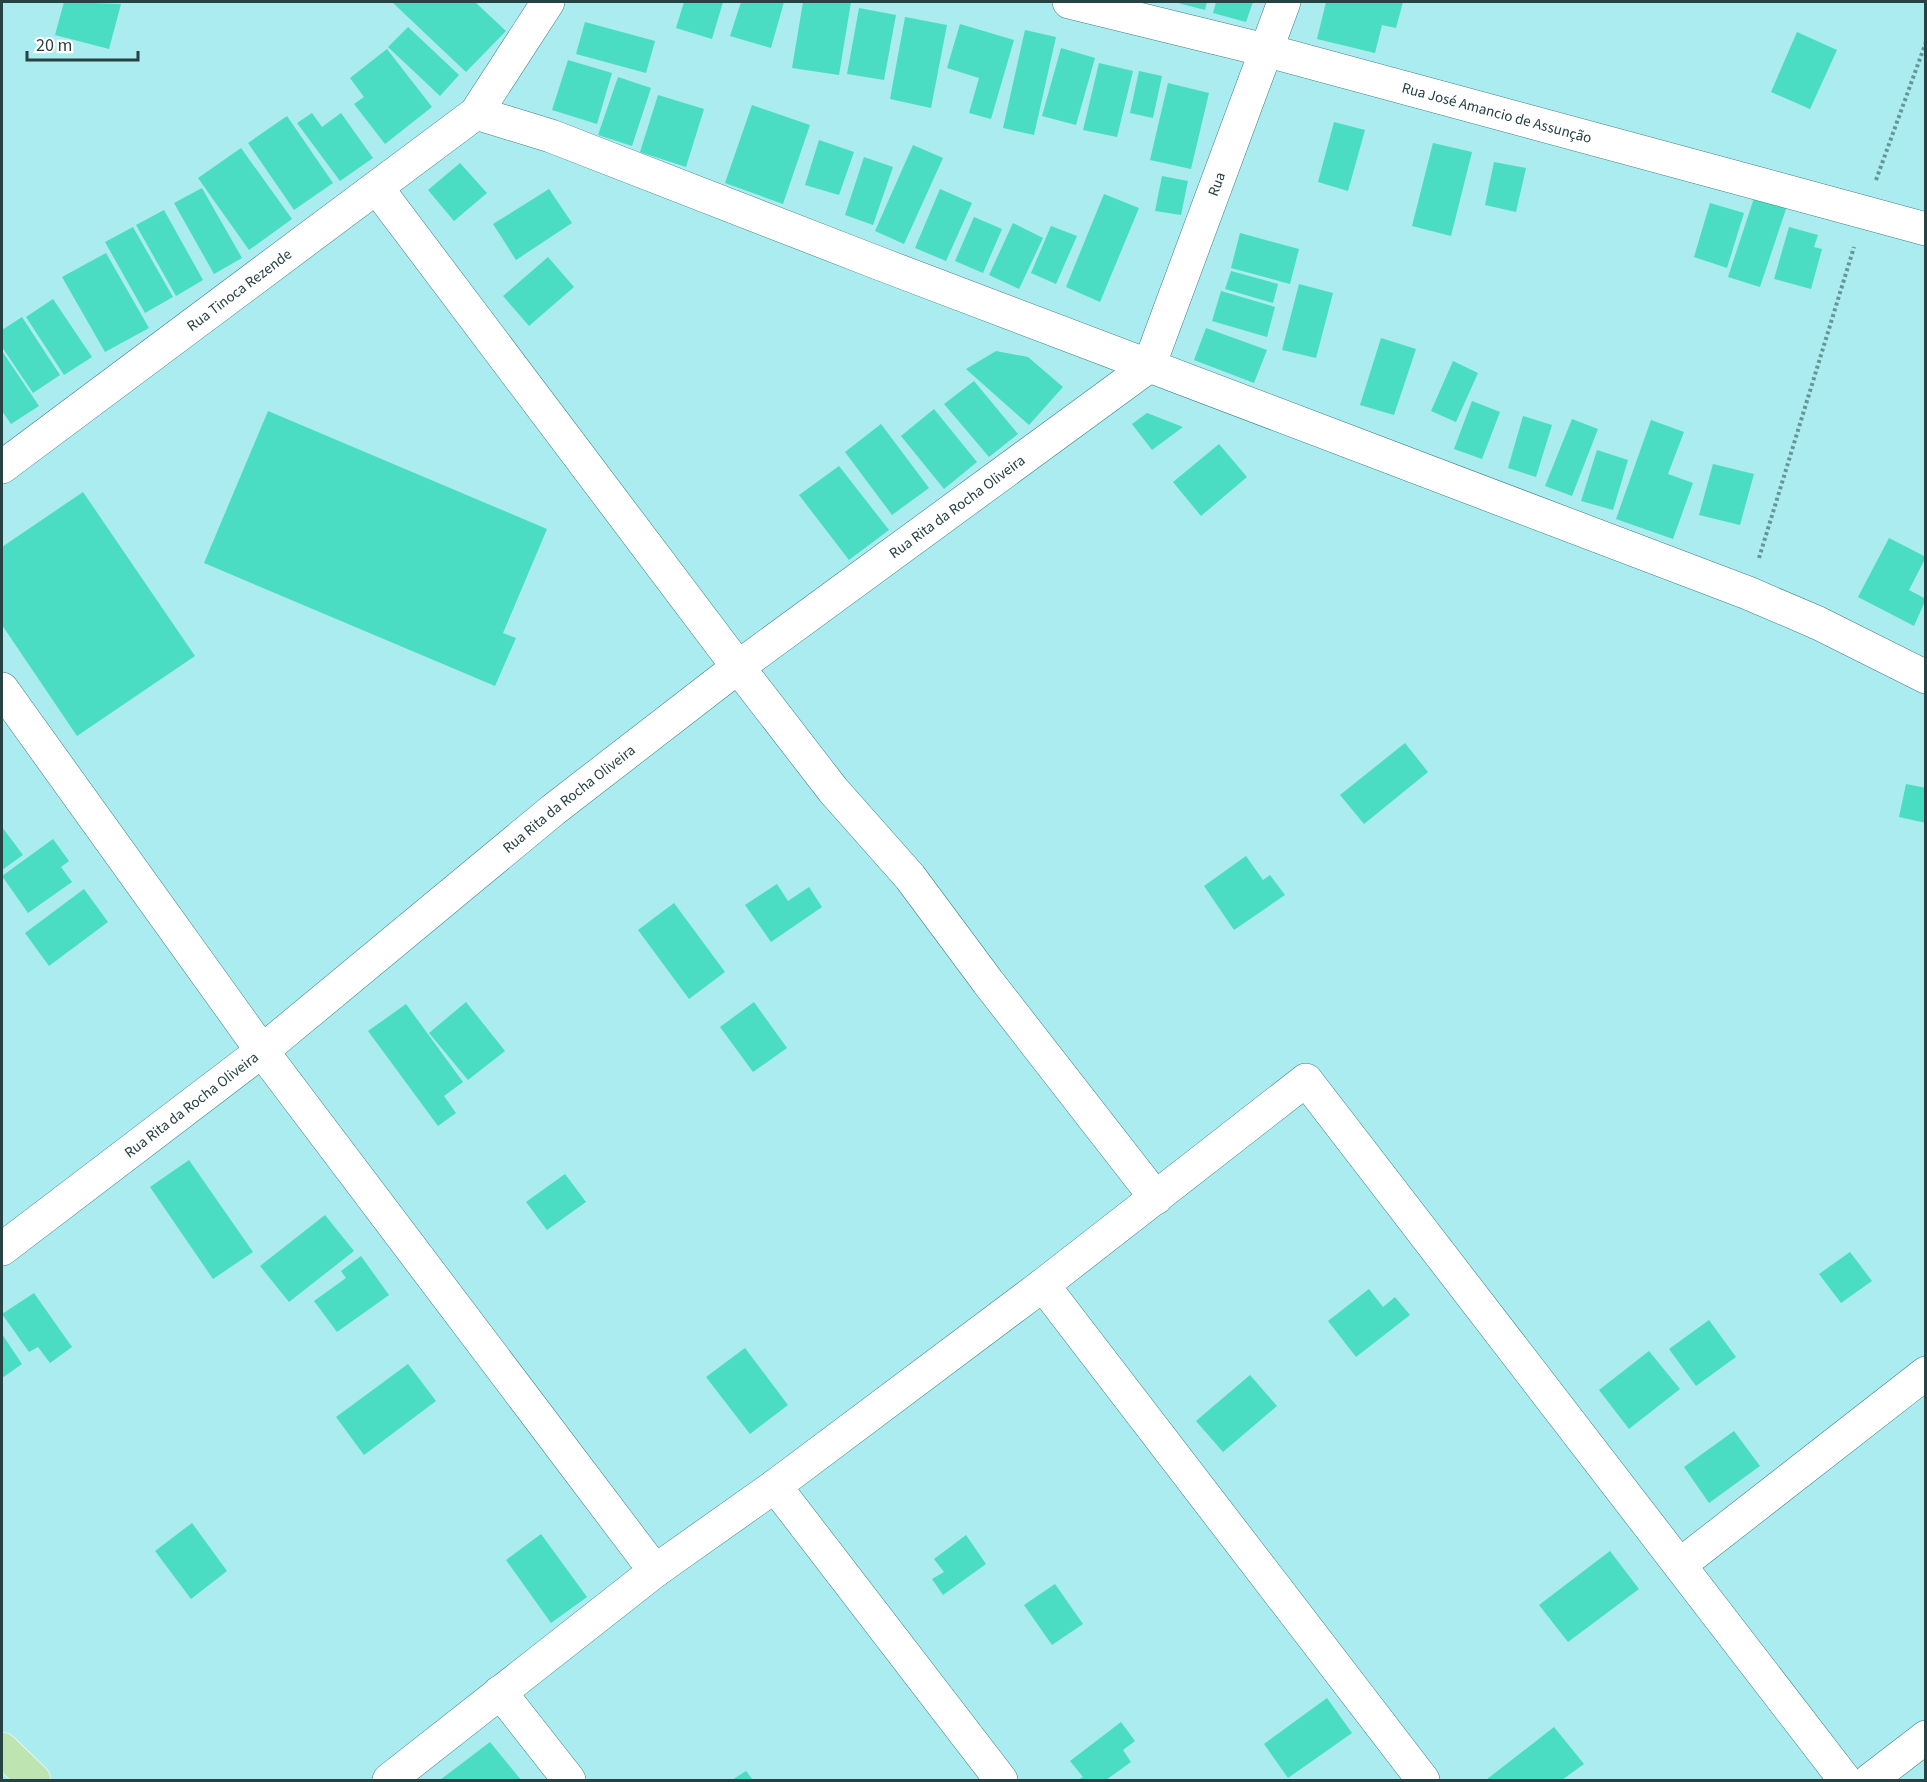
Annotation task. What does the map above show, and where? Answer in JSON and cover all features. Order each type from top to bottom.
[{"type":"main road","points":[[2,1749],[34,1780]]},
{"type":"street","name":"Rua Tinoca Rezende","points":[[2,467],[476,113],[548,2]]},
{"type":"street","name":"Rua José Amancio de Assunção","points":[[1070,2],[1265,50],[1926,229]]},
{"type":"street","name":"Rua","points":[[1149,366],[1284,2]]},
{"type":"street","points":[[476,113],[551,136],[1748,593],[1818,623],[1926,678]]},
{"type":"street","points":[[377,188],[738,667],[833,790],[910,877],[995,992],[1156,1198]]},
{"type":"street","name":"Rua Rita da Rocha Oliveira","points":[[2,1249],[262,1051],[553,810],[738,667],[1149,366]]},
{"type":"street","points":[[2,689],[262,1051],[656,1570]]},
{"type":"street","points":[[389,1780],[656,1570],[775,1486],[1043,1285],[1306,1080],[1681,1564],[1845,1780]]},
{"type":"street","points":[[1043,1285],[1423,1780]]},
{"type":"street","points":[[1681,1564],[1926,1374]]},
{"type":"street","points":[[775,1486],[1001,1780]]},
{"type":"street","points":[[500,1692],[569,1780]]},
{"type":"street","points":[[1870,1780],[1926,1737]]},
{"type":"path","points":[[1748,593],[1864,214],[1926,42]]},
{"type":"building","points":[[64,2],[121,4],[109,49],[55,35]]},
{"type":"building","points":[[392,2],[475,2],[506,31],[466,72]]},
{"type":"building","points":[[684,2],[723,2],[712,39],[676,28]]},
{"type":"building","points":[[741,2],[784,2],[771,48],[730,36]]},
{"type":"building","points":[[803,2],[851,2],[839,75],[792,68]]},
{"type":"building","points":[[1174,2],[1207,2],[1205,10]]},
{"type":"building","points":[[1216,2],[1253,2],[1246,22],[1213,13]]},
{"type":"building","points":[[1326,2],[1403,2],[1396,28],[1382,25],[1375,53],[1317,39]]},
{"type":"building","points":[[859,8],[896,15],[884,80],[847,74]]},
{"type":"building","points":[[905,17],[947,25],[931,108],[890,99]]},
{"type":"building","points":[[585,22],[655,41],[646,73],[576,54]]},
{"type":"building","points":[[960,24],[1014,40],[991,119],[969,113],[979,78],[947,68]]},
{"type":"building","points":[[408,27],[459,75],[440,96],[388,47]]},
{"type":"building","points":[[1025,30],[1056,37],[1034,135],[1003,128]]},
{"type":"building","points":[[1797,32],[1837,50],[1810,109],[1771,92]]},
{"type":"building","points":[[1061,48],[1095,58],[1076,125],[1042,116]]},
{"type":"building","points":[[387,49],[432,107],[385,144],[354,104],[364,97],[350,78]]},
{"type":"building","points":[[568,60],[612,73],[597,124],[552,110]]},
{"type":"building","points":[[1099,63],[1133,71],[1117,137],[1083,130]]},
{"type":"building","points":[[1139,71],[1162,76],[1153,118],[1130,113]]},
{"type":"building","points":[[618,77],[651,88],[632,146],[598,135]]},
{"type":"building","points":[[1168,83],[1209,93],[1191,169],[1150,160]]},
{"type":"building","points":[[658,95],[704,109],[686,167],[640,152]]},
{"type":"building","points":[[752,105],[810,125],[783,204],[725,183]]},
{"type":"building","points":[[312,113],[322,127],[341,113],[373,158],[340,181],[297,123]]},
{"type":"building","points":[[287,116],[333,183],[294,210],[248,143]]},
{"type":"building","points":[[1334,122],[1365,130],[1348,191],[1318,182]]},
{"type":"building","points":[[819,140],[854,152],[839,195],[805,185]]},
{"type":"building","points":[[1433,143],[1472,152],[1451,236],[1412,226]]},
{"type":"building","points":[[913,145],[943,158],[904,244],[875,231]]},
{"type":"building","points":[[241,148],[292,219],[249,250],[198,178]]},
{"type":"building","points":[[864,157],[893,167],[873,225],[845,215]]},
{"type":"building","points":[[1494,162],[1526,168],[1516,212],[1485,205]]},
{"type":"building","points":[[460,163],[487,193],[454,221],[428,190]]},
{"type":"building","points":[[1162,176],[1188,181],[1181,215],[1155,211]]},
{"type":"building","points":[[202,188],[242,258],[214,274],[174,203]]},
{"type":"building","points":[[549,189],[572,223],[516,260],[493,224]]},
{"type":"building","points":[[940,189],[972,203],[946,261],[915,248]]},
{"type":"building","points":[[1104,194],[1139,208],[1100,302],[1066,287]]},
{"type":"building","points":[[1755,195],[1787,206],[1760,287],[1728,277]]},
{"type":"building","points":[[1710,203],[1744,213],[1727,268],[1694,257]]},
{"type":"building","points":[[164,210],[203,280],[176,296],[136,225]]},
{"type":"building","points":[[974,217],[1002,229],[983,273],[955,261]]},
{"type":"building","points":[[1013,223],[1043,238],[1019,289],[989,275]]},
{"type":"building","points":[[1051,226],[1077,236],[1056,284],[1031,273]]},
{"type":"building","points":[[133,227],[173,297],[145,313],[105,242]]},
{"type":"building","points":[[1789,227],[1818,235],[1814,247],[1822,249],[1811,289],[1774,279]]},
{"type":"building","points":[[1240,233],[1299,249],[1290,284],[1231,268]]},
{"type":"building","points":[[106,253],[149,328],[105,352],[62,277]]},
{"type":"building","points":[[548,257],[574,287],[529,326],[503,296]]},
{"type":"building","points":[[1231,271],[1278,284],[1273,303],[1225,289]]},
{"type":"building","points":[[1299,284],[1333,293],[1316,358],[1282,350]]},
{"type":"building","points":[[1221,291],[1275,307],[1267,337],[1212,321]]},
{"type":"building","points":[[53,299],[92,357],[64,375],[26,317]]},
{"type":"building","points":[[22,317],[60,375],[33,393],[2,347],[2,330]]},
{"type":"building","points":[[1206,328],[1267,350],[1254,383],[1194,360]]},
{"type":"building","points":[[1381,338],[1416,349],[1394,415],[1360,405]]},
{"type":"building","points":[[2,351],[39,406],[11,424],[2,411]]},
{"type":"building","points":[[996,351],[1028,357],[1063,387],[1029,425],[966,369]]},
{"type":"building","points":[[1453,361],[1478,373],[1456,422],[1431,411]]},
{"type":"building","points":[[974,381],[1018,434],[989,457],[944,404]]},
{"type":"building","points":[[1472,401],[1500,412],[1482,459],[1454,449]]},
{"type":"building","points":[[934,409],[977,462],[944,489],[901,436]]},
{"type":"building","points":[[268,411],[547,529],[503,633],[516,638],[495,686],[204,563]]},
{"type":"building","points":[[1147,413],[1183,427],[1152,450],[1132,424]]},
{"type":"building","points":[[1523,416],[1552,425],[1536,477],[1508,468]]},
{"type":"building","points":[[1572,419],[1598,429],[1572,496],[1545,486]]},
{"type":"building","points":[[1651,420],[1684,432],[1668,474],[1693,483],[1673,539],[1616,519]]},
{"type":"building","points":[[881,424],[929,488],[892,515],[845,452]]},
{"type":"building","points":[[1219,444],[1247,477],[1201,516],[1173,482]]},
{"type":"building","points":[[1597,450],[1628,460],[1613,510],[1581,501]]},
{"type":"building","points":[[1713,464],[1754,474],[1740,525],[1699,515]]},
{"type":"building","points":[[839,466],[889,530],[849,560],[799,495]]},
{"type":"building","points":[[83,492],[195,656],[77,736],[2,625],[2,547]]},
{"type":"building","points":[[1889,538],[1926,557],[1909,590],[1926,599],[1914,626],[1858,597]]},
{"type":"building","points":[[1405,743],[1428,772],[1364,824],[1340,795]]},
{"type":"building","points":[[1906,784],[1926,788],[1926,823],[1899,817]]},
{"type":"building","points":[[2,827],[23,855],[2,870]]},
{"type":"building","points":[[53,839],[69,861],[61,867],[72,882],[28,913],[2,876]]},
{"type":"building","points":[[1246,856],[1263,880],[1270,875],[1285,895],[1234,930],[1204,886]]},
{"type":"building","points":[[777,884],[788,901],[809,887],[822,907],[771,942],[745,905]]},
{"type":"building","points":[[84,889],[108,922],[49,966],[25,933]]},
{"type":"building","points":[[674,903],[725,972],[689,999],[638,930]]},
{"type":"building","points":[[466,1002],[505,1051],[468,1080],[429,1033]]},
{"type":"building","points":[[754,1002],[787,1048],[753,1072],[720,1027]]},
{"type":"building","points":[[406,1004],[463,1082],[444,1096],[456,1113],[438,1126],[368,1031]]},
{"type":"building","points":[[189,1160],[253,1252],[213,1279],[150,1187]]},
{"type":"building","points":[[565,1174],[586,1202],[547,1230],[526,1202]]},
{"type":"building","points":[[325,1215],[354,1251],[289,1302],[260,1266]]},
{"type":"building","points":[[1850,1252],[1872,1281],[1841,1303],[1819,1274]]},
{"type":"building","points":[[361,1256],[389,1295],[337,1332],[314,1301],[346,1278],[341,1271]]},
{"type":"building","points":[[1369,1289],[1383,1307],[1395,1297],[1410,1315],[1356,1357],[1328,1321]]},
{"type":"building","points":[[34,1293],[72,1347],[50,1363],[38,1347],[29,1352],[2,1314]]},
{"type":"building","points":[[1709,1320],[1736,1357],[1696,1386],[1669,1349]]},
{"type":"building","points":[[2,1334],[22,1364],[2,1378]]},
{"type":"building","points":[[745,1348],[788,1405],[750,1434],[706,1377]]},
{"type":"building","points":[[1649,1351],[1680,1389],[1629,1429],[1599,1390]]},
{"type":"building","points":[[408,1364],[436,1401],[364,1455],[336,1417]]},
{"type":"building","points":[[1250,1375],[1277,1406],[1223,1452],[1196,1421]]},
{"type":"building","points":[[1734,1431],[1760,1466],[1709,1503],[1684,1467]]},
{"type":"building","points":[[192,1523],[227,1571],[191,1599],[155,1551]]},
{"type":"building","points":[[541,1534],[587,1597],[551,1623],[506,1560]]},
{"type":"building","points":[[966,1535],[986,1564],[943,1595],[932,1579],[944,1572],[934,1559]]},
{"type":"building","points":[[1610,1551],[1639,1589],[1568,1642],[1539,1605]]},
{"type":"building","points":[[1055,1584],[1083,1624],[1052,1645],[1024,1605]]},
{"type":"building","points":[[1327,1698],[1352,1733],[1288,1778],[1264,1744]]},
{"type":"building","points":[[1121,1722],[1135,1741],[1123,1750],[1131,1762],[1106,1780],[1078,1780],[1083,1777],[1070,1761]]},
{"type":"building","points":[[1554,1727],[1584,1764],[1562,1780],[1486,1780]]},
{"type":"building","points":[[490,1742],[521,1780],[440,1780]]},
{"type":"building","points":[[746,1771],[753,1780],[732,1780]]}]
